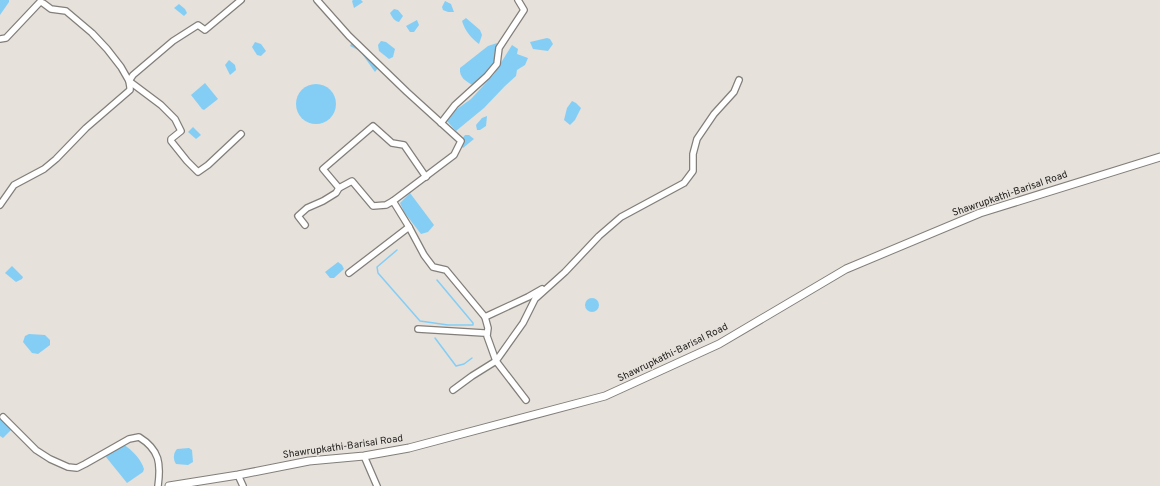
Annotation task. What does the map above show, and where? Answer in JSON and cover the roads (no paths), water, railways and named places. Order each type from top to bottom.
[{"type":"main road","name":"Shawrupkathi-Barisal Road","points":[[169,486],[238,475],[309,461],[364,456],[409,448],[606,396],[719,344],[846,269],[980,213],[1160,157]]},
{"type":"street","points":[[129,81],[132,75],[173,41],[198,25],[205,30],[240,0]]},
{"type":"street","points":[[305,225],[298,216],[307,208],[323,201],[336,193],[339,188],[352,181],[374,206],[386,205],[454,155],[460,141],[349,36],[317,0]]},
{"type":"street","points":[[441,123],[455,105],[487,76],[497,64],[499,48],[524,10],[518,0]]},
{"type":"street","points":[[0,39],[6,38],[40,2],[51,9],[66,11],[92,33],[108,50],[121,67],[129,81],[130,87],[130,90],[86,128],[56,159],[44,169],[14,185],[0,205]]},
{"type":"street","points":[[485,317],[528,298],[551,283],[565,272],[599,236],[621,216],[684,183],[692,171],[696,139],[714,114],[731,96],[739,80]]},
{"type":"street","points":[[129,81],[161,105],[175,119],[181,130],[171,141],[198,172],[208,165],[241,134]]},
{"type":"street","points":[[339,188],[323,169],[373,126],[392,143],[404,145],[426,177]]},
{"type":"street","points":[[393,201],[424,255],[433,267],[446,270],[485,317],[488,328],[487,336],[496,361],[526,400]]},
{"type":"street","points":[[349,273],[409,227]]},
{"type":"street","points":[[453,390],[496,361],[523,323],[535,299],[551,283]]},
{"type":"street","points":[[418,329],[484,333]]},
{"type":"street","points":[[3,417],[36,450],[50,459],[68,467],[77,468],[129,439],[139,437],[144,440],[157,456],[160,465],[158,486]]},
{"type":"street","points":[[364,456],[377,486]]},
{"type":"street","points":[[238,475],[242,486]]},
{"type":"water","points":[[0,0],[9,0],[9,2],[0,15]]},
{"type":"water","points":[[353,0],[361,0],[363,2],[354,8]]},
{"type":"water","points":[[445,1],[451,4],[454,12],[443,10],[442,7]]},
{"type":"water","points":[[179,4],[187,13],[184,16],[174,8]]},
{"type":"water","points":[[394,9],[398,10],[403,16],[399,22],[394,20],[390,13]]},
{"type":"water","points":[[466,18],[480,30],[482,35],[479,44],[471,37],[465,28],[462,21]]},
{"type":"water","points":[[417,20],[419,25],[414,32],[410,32],[406,26]]},
{"type":"water","points":[[547,38],[550,39],[553,44],[548,51],[533,49],[530,42]]},
{"type":"water","points":[[381,41],[386,42],[395,49],[393,57],[389,59],[379,51],[378,45]]},
{"type":"water","points":[[255,42],[261,44],[266,51],[261,56],[257,55],[252,47]]},
{"type":"water","points":[[352,42],[376,64],[378,68],[375,72],[360,51],[350,46]]},
{"type":"water","points":[[497,43],[495,58],[491,68],[485,76],[474,86],[464,79],[460,68],[488,46]]},
{"type":"water","points":[[512,45],[518,49],[517,54],[528,58],[525,65],[517,70],[516,76],[484,108],[456,131],[447,121],[457,109],[471,99],[494,74]]},
{"type":"water","points":[[229,60],[235,65],[236,70],[230,75],[225,65]]},
{"type":"water","points":[[205,83],[218,99],[204,110],[191,95]]},
{"type":"water","points":[[312,84],[320,84],[327,87],[333,93],[336,104],[333,115],[327,121],[320,124],[312,124],[305,121],[299,115],[296,108],[296,100],[299,93],[305,87]]},
{"type":"water","points":[[572,101],[581,108],[575,120],[570,125],[564,120],[567,108]]},
{"type":"water","points":[[487,116],[486,126],[480,130],[477,130],[476,125],[482,118]]},
{"type":"water","points":[[193,127],[201,135],[196,139],[188,132]]},
{"type":"water","points":[[465,135],[469,135],[474,139],[463,148],[462,139]]},
{"type":"water","points":[[410,193],[434,225],[428,232],[421,234],[404,212],[400,203]]},
{"type":"water","points":[[338,262],[344,269],[334,278],[330,278],[325,272]]},
{"type":"water","points":[[12,266],[23,277],[16,282],[5,273]]},
{"type":"water","points":[[589,298],[595,298],[599,302],[599,308],[595,312],[589,312],[585,308],[585,302]]},
{"type":"water","points":[[29,334],[45,335],[50,340],[50,345],[38,354],[32,353],[23,342],[25,336]]},
{"type":"water","points":[[0,420],[2,420],[11,430],[3,438],[0,436]]},
{"type":"water","points":[[123,444],[136,455],[144,469],[143,472],[127,483],[106,457]]},
{"type":"water","points":[[189,448],[192,450],[193,462],[188,465],[176,464],[174,461],[174,456],[177,449]]},
{"type":"waterway","points":[[397,250],[377,267],[378,273],[420,321],[448,325],[473,325],[473,323],[437,280]]},
{"type":"waterway","points":[[435,338],[456,366],[464,364],[472,358]]}]
